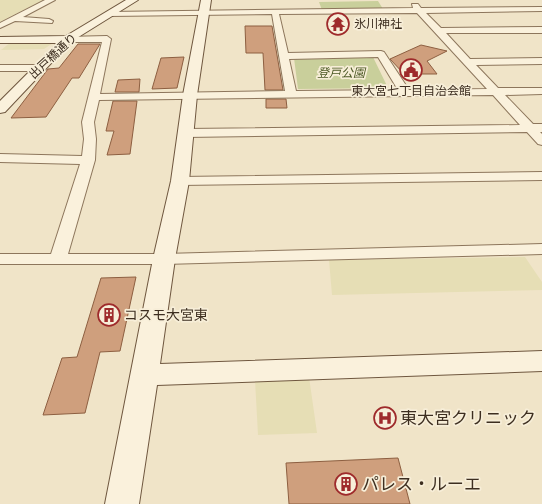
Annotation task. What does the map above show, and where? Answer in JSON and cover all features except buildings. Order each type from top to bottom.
[{"type":"street","points":[[0,26],[51,0]]},
{"type":"street","name":"出戸橋通り","points":[[0,109],[68,40],[133,0]]},
{"type":"street","points":[[409,0],[495,91],[536,129],[542,141]]},
{"type":"street","points":[[109,14],[205,6],[275,12],[542,9]]},
{"type":"street","points":[[122,504],[164,259],[180,180],[190,95],[205,6]]},
{"type":"street","points":[[275,12],[291,94]]},
{"type":"street","points":[[15,18],[49,21]]},
{"type":"street","points":[[438,31],[542,30]]},
{"type":"street","points":[[0,40],[107,39],[88,122],[90,139],[88,160],[58,259]]},
{"type":"street","points":[[284,56],[381,54],[405,92]]},
{"type":"street","points":[[467,62],[542,61]]},
{"type":"street","points":[[0,68],[39,68]]},
{"type":"street","points":[[93,96],[542,91]]},
{"type":"street","points":[[186,133],[536,129]]},
{"type":"street","points":[[0,158],[88,160]]},
{"type":"street","points":[[180,180],[542,176]]},
{"type":"street","points":[[0,259],[164,259],[542,249]]},
{"type":"street","points":[[145,375],[542,361]]},
{"type":"shaded area","points":[[0,0],[44,0],[0,22]]},
{"type":"shaded area","points":[[11,42],[53,43],[44,49],[1,50]]},
{"type":"shaded area","points":[[525,257],[542,282],[542,290],[332,295],[329,260]]},
{"type":"shaded area","points":[[309,377],[317,433],[258,435],[255,380]]},
{"type":"green space","points":[[378,1],[383,9],[322,10],[319,2]]},
{"type":"green space","name":"登戸公園","points":[[373,57],[388,88],[298,89],[294,58]]},
{"type":"place","name":"氷川神社","points":[[338,24]]},
{"type":"place","name":"東大宮七丁目自治会館","points":[[411,70]]},
{"type":"place","name":"コスモ大宮東","points":[[109,315]]},
{"type":"place","name":"東大宮クリニック","points":[[385,418]]},
{"type":"place","name":"パレス・ルーエ","points":[[346,484]]}]
